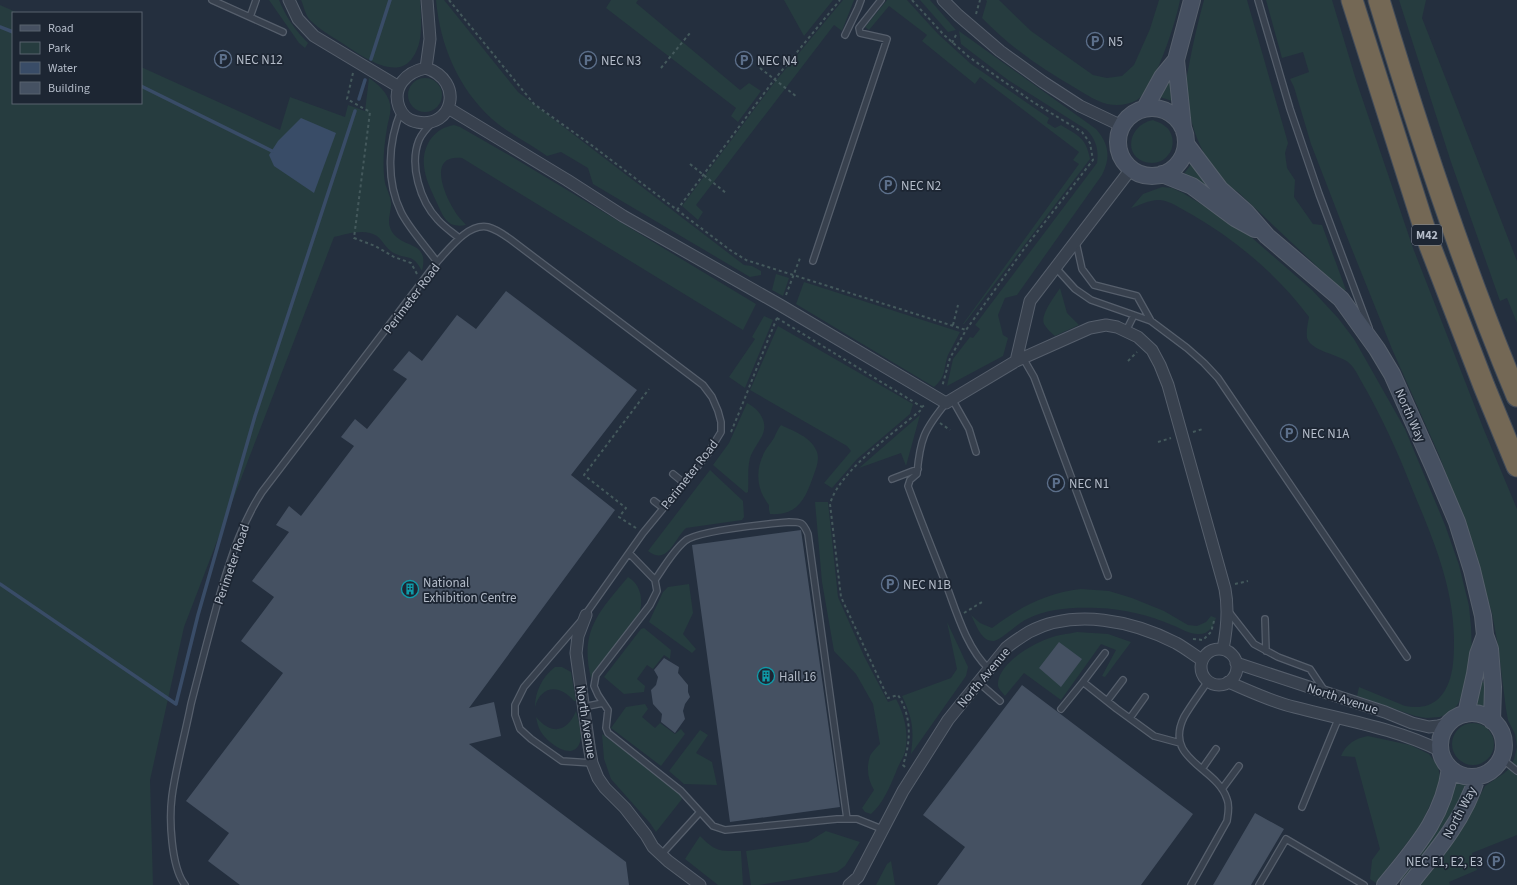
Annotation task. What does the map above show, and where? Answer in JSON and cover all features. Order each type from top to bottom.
[{"type":"highway","name":"M42","points":[[1352,0],[1430,246],[1484,386],[1517,466]]},
{"type":"highway","name":"M42","points":[[1379,0],[1407,92],[1456,238],[1517,396]]},
{"type":"street","points":[[289,0],[298,19],[314,36],[398,87]]},
{"type":"street","points":[[426,0],[430,39],[426,68]]},
{"type":"street","points":[[943,0],[958,16],[1043,82],[1080,106],[1122,126]]},
{"type":"street","points":[[1184,136],[1178,120],[1167,112],[1154,108],[1145,108],[1131,114],[1122,126],[1119,133],[1118,149],[1121,156],[1131,169],[1140,174],[1151,176],[1162,174],[1174,168],[1182,157],[1184,136],[1176,60],[1192,0]]},
{"type":"street","points":[[1145,108],[1162,77],[1176,60]]},
{"type":"street","points":[[426,68],[434,71],[448,84],[450,93],[448,108],[442,116],[434,121],[423,123],[414,121],[407,118],[401,110],[397,101],[398,87],[405,77],[412,72],[426,68]]},
{"type":"street","points":[[448,108],[567,180],[623,216],[780,305],[934,397],[949,401],[1020,360],[1090,328],[1106,324],[1138,337],[1152,350],[1163,372],[1225,589],[1228,611],[1223,649]]},
{"type":"street","name":"North Way","points":[[1184,136],[1220,189],[1246,212],[1267,236],[1341,299],[1377,349],[1407,405],[1457,522],[1480,598],[1484,636],[1478,654],[1466,714]]},
{"type":"street","points":[[1020,360],[1030,302],[1131,169]]},
{"type":"street","name":"North Way","points":[[1162,174],[1192,186],[1235,218],[1267,236]]},
{"type":"street","name":"North Avenue","points":[[586,615],[578,636],[576,653],[592,763],[598,778],[605,788],[625,808],[661,855],[700,885]]},
{"type":"street","name":"North Avenue","points":[[849,885],[858,877],[882,829],[914,773],[948,720],[1006,648],[1029,632],[1062,622],[1100,619],[1126,624],[1177,643],[1202,660]]},
{"type":"street","name":"North Way","points":[[1484,636],[1490,648],[1492,663],[1492,721]]},
{"type":"street","points":[[1214,649],[1223,649],[1233,655],[1237,669],[1235,674],[1228,682],[1218,685],[1208,681],[1202,673],[1202,660],[1214,649]]},
{"type":"street","name":"North Avenue","points":[[1236,663],[1385,712],[1412,723],[1429,727],[1450,723]]},
{"type":"street","name":"North Avenue","points":[[1228,682],[1293,707],[1339,717],[1408,737],[1426,743],[1441,751]]},
{"type":"street","points":[[1466,714],[1480,714],[1492,721],[1500,730],[1504,742],[1501,758],[1492,770],[1477,777],[1462,775],[1450,768],[1444,760],[1441,751],[1442,736],[1450,723],[1466,714]]},
{"type":"street","name":"North Way","points":[[1385,885],[1424,836],[1437,813],[1444,795],[1450,768]]},
{"type":"street","name":"North Way","points":[[1409,885],[1441,845],[1459,818],[1474,788],[1477,777]]},
{"type":"lane","points":[[212,0],[282,32]]},
{"type":"lane","points":[[250,17],[256,0]]},
{"type":"lane","points":[[845,35],[861,0]]},
{"type":"lane","points":[[813,261],[887,39],[860,33],[858,28],[881,0]]},
{"type":"lane","points":[[1258,0],[1290,109],[1316,187],[1377,349]]},
{"type":"lane","points":[[401,110],[394,127],[391,144],[395,196],[401,214],[437,262]]},
{"type":"lane","points":[[434,121],[424,131],[417,146],[415,164],[419,184],[428,206],[437,220],[459,238]]},
{"type":"lane","name":"Perimeter Road","points":[[185,885],[179,874],[173,847],[171,823],[172,796],[204,649],[228,568],[243,528],[254,504],[262,492],[437,262],[463,234],[486,227],[499,231],[510,238],[703,385],[712,397],[721,422],[721,432],[707,455],[643,533],[586,615],[524,687],[515,704],[515,715],[520,729],[531,739],[562,761],[592,763]]},
{"type":"lane","points":[[1076,242],[1082,269],[1094,285],[1137,296],[1151,321]]},
{"type":"lane","points":[[1056,268],[1075,289],[1091,300],[1151,321],[1187,348],[1218,378],[1407,657]]},
{"type":"lane","points":[[1126,331],[1134,314]]},
{"type":"lane","points":[[1020,360],[1034,378],[1108,576]]},
{"type":"lane","points":[[976,452],[969,429],[949,401],[926,429],[919,450],[917,474],[910,480],[908,486],[958,616],[980,661],[989,668]]},
{"type":"lane","points":[[892,479],[918,469]]},
{"type":"lane","points":[[673,474],[684,483]]},
{"type":"lane","points":[[654,502],[663,508]]},
{"type":"lane","points":[[655,580],[673,554],[686,540],[701,534],[789,522],[800,522],[805,526],[808,534],[847,819]]},
{"type":"lane","points":[[629,553],[655,580],[657,591],[650,605],[596,675],[594,686],[608,710],[606,728],[608,733],[681,791],[713,826],[725,830],[857,819],[882,829]]},
{"type":"lane","points":[[1228,611],[1254,644],[1278,657],[1310,669],[1325,692]]},
{"type":"lane","points":[[1266,619],[1266,651]]},
{"type":"lane","points":[[1061,709],[1105,653]]},
{"type":"lane","points":[[1106,701],[1123,680]]},
{"type":"lane","points":[[1191,885],[1227,821],[1229,810],[1227,799],[1222,789],[1211,776],[1188,757],[1180,742],[1180,733],[1184,718],[1208,681]]},
{"type":"lane","points":[[978,682],[1000,700]]},
{"type":"lane","points":[[1083,682],[1154,736],[1180,742]]},
{"type":"lane","points":[[1130,718],[1145,697]]},
{"type":"lane","points":[[584,707],[603,703]]},
{"type":"lane","points":[[1302,807],[1339,717]]},
{"type":"lane","points":[[1202,769],[1216,749]]},
{"type":"lane","points":[[1501,758],[1517,771]]},
{"type":"lane","points":[[1222,789],[1239,766]]},
{"type":"lane","points":[[661,855],[700,812]]},
{"type":"lane","points":[[1259,885],[1286,839],[1364,885]]},
{"type":"path","points":[[449,0],[534,104],[590,144],[730,250],[746,260],[966,330]]},
{"type":"path","points":[[677,210],[774,80],[840,0]]},
{"type":"path","points":[[912,0],[952,42],[969,57],[1033,102],[1082,132],[1090,143],[1093,160],[1024,250],[966,330],[950,358],[943,386],[934,397],[922,407],[921,410],[858,463],[842,480],[833,495],[830,504],[841,597],[888,698],[898,695],[903,704],[910,727],[908,751],[903,765],[914,773]]},
{"type":"path","points":[[976,14],[980,0]]},
{"type":"path","points":[[662,68],[690,33]]},
{"type":"path","points":[[952,42],[956,35]]},
{"type":"path","points":[[356,62],[347,99],[370,112],[354,238],[375,246],[410,263],[422,283]]},
{"type":"path","points":[[760,68],[797,97]]},
{"type":"path","points":[[690,164],[726,193]]},
{"type":"path","points":[[800,258],[787,293],[773,315],[922,407]]},
{"type":"path","points":[[953,325],[958,305]]},
{"type":"path","points":[[729,435],[777,318]]},
{"type":"path","points":[[643,533],[619,517],[626,508],[584,475],[649,389]]},
{"type":"path","points":[[958,616],[982,602]]},
{"type":"green space","points":[[269,0],[279,0],[291,23],[308,43],[305,48],[299,43]]},
{"type":"green space","points":[[301,0],[420,0],[421,30],[419,44],[413,57],[406,64],[398,67],[388,67],[378,64],[329,35],[317,26],[308,18]]},
{"type":"green space","points":[[436,0],[444,0],[518,92],[744,265],[752,266],[761,271],[761,275],[750,277],[593,184],[588,168],[561,152],[547,156],[492,119],[469,94],[460,80],[442,33]]},
{"type":"green space","points":[[611,0],[638,0],[636,3],[740,90],[749,83],[761,91],[738,122],[731,116],[736,108],[606,8]]},
{"type":"green space","points":[[784,0],[833,0],[804,36]]},
{"type":"green space","points":[[843,0],[854,0],[842,31],[834,25],[696,205],[703,212],[698,220],[682,206],[774,83]]},
{"type":"green space","points":[[887,0],[907,0],[938,34],[971,64],[1049,118],[1047,123],[1055,128],[1061,125],[1084,141],[1090,159],[964,324],[1079,164],[1073,160],[1079,152],[980,77],[975,84],[922,41],[927,35],[889,6],[869,30],[865,27]]},
{"type":"green space","points":[[920,0],[930,0],[956,30],[948,32]]},
{"type":"green space","points":[[986,0],[999,0],[1031,31],[1093,75],[1107,78],[1122,76],[1134,65],[1150,29],[1159,0],[1180,0],[1164,54],[1151,82],[1144,93],[1137,100],[1126,104],[1115,105],[1107,104],[1092,98],[1051,74],[1015,48],[982,18]]},
{"type":"green space","points":[[1204,0],[1247,0],[1288,143],[1285,153],[1287,168],[1295,180],[1294,197],[1313,224],[1322,225],[1346,290],[1343,291],[1238,192],[1226,183],[1207,159],[1189,113],[1186,83]]},
{"type":"green space","points":[[1266,0],[1332,0],[1356,80],[1413,248],[1484,430],[1517,509],[1517,747],[1515,734],[1508,720],[1492,613],[1461,513],[1439,455],[1392,349],[1311,144],[1294,87],[1290,79],[1309,72],[1303,52],[1282,58]]},
{"type":"green space","points":[[1399,0],[1426,0],[1422,18],[1517,261],[1517,323],[1507,298],[1500,301],[1451,162]]},
{"type":"green space","points":[[0,5],[16,12],[12,12],[12,104],[142,104],[142,67],[280,130],[290,97],[345,117],[348,105],[365,111],[369,78],[385,93],[389,100],[390,107],[384,162],[385,183],[391,203],[389,224],[391,230],[396,236],[418,249],[422,254],[422,271],[415,261],[392,252],[377,236],[367,232],[356,232],[334,237],[184,627],[150,780],[153,885],[0,885]]},
{"type":"green space","points":[[959,31],[1096,129],[1106,145],[1107,162],[1102,175],[1017,295],[1005,298],[998,315],[1003,335],[1008,338],[1003,356],[947,386],[953,359],[970,337],[973,338],[980,329],[975,325],[1097,163],[1098,158],[1096,145],[1087,130],[1008,80],[961,44]]},
{"type":"green space","points":[[422,78],[428,78],[432,79],[439,85],[442,95],[441,102],[435,109],[428,112],[422,112],[418,111],[411,105],[408,98],[408,92],[409,88],[415,81]]},
{"type":"green space","points":[[1170,79],[1172,101],[1160,97]]},
{"type":"green space","points":[[1153,120],[1163,124],[1169,130],[1173,145],[1172,149],[1165,158],[1159,162],[1152,163],[1142,161],[1136,157],[1132,150],[1131,143],[1137,129],[1144,123]]},
{"type":"green space","points":[[454,125],[514,158],[756,304],[743,330],[462,158],[451,158],[445,162],[441,168],[441,176],[446,195],[455,212],[466,225],[458,226],[451,224],[442,214],[430,188],[424,166],[424,159],[427,145],[435,134]]},
{"type":"green space","points":[[1192,163],[1209,189],[1183,175]]},
{"type":"green space","points":[[1162,187],[1172,188],[1183,193],[1232,223],[1250,236],[1312,290],[1338,318],[1354,339],[1405,429],[1445,525],[1459,565],[1469,606],[1472,651],[1463,693],[1452,712],[1440,717],[1426,718],[1415,716],[1357,696],[1359,687],[1405,706],[1422,707],[1429,705],[1440,697],[1445,691],[1452,670],[1454,652],[1453,618],[1441,563],[1428,527],[1389,434],[1368,393],[1355,370],[1348,362],[1319,349],[1309,342],[1307,338],[1307,327],[1309,317],[1284,287],[1240,247],[1208,224],[1168,202],[1153,200],[1131,208],[1143,194]]},
{"type":"green space","points":[[776,274],[789,278],[783,296],[772,290]]},
{"type":"green space","points":[[804,282],[960,332],[948,355],[941,379],[934,387],[796,304]]},
{"type":"green space","points":[[1060,288],[1067,313],[1079,325],[1055,336],[1046,328],[1043,320],[1046,311]]},
{"type":"green space","points":[[764,316],[773,320],[745,388],[729,377],[755,339],[752,337]]},
{"type":"green space","points":[[778,326],[913,404],[910,414],[857,459],[832,488],[824,483],[851,451],[847,446],[750,390]]},
{"type":"green space","points":[[747,403],[762,416],[764,431],[750,458],[748,471],[748,492],[746,493],[713,465],[729,443]]},
{"type":"green space","points":[[920,415],[906,466],[901,453],[859,468]]},
{"type":"green space","points":[[781,425],[806,438],[814,445],[818,456],[818,462],[808,490],[800,503],[788,512],[770,514],[769,505],[759,486],[758,472],[765,451]]},
{"type":"green space","points":[[710,470],[743,501],[744,517],[742,520],[686,528],[666,553],[655,555],[648,551]]},
{"type":"green space","points":[[815,502],[828,502],[838,597],[864,656],[888,702],[896,699],[902,712],[905,725],[907,739],[904,755],[886,794],[871,814],[865,812],[862,808],[874,790],[869,778],[868,765],[870,756],[880,744],[873,704],[856,674],[834,651],[822,582]]},
{"type":"green space","points":[[628,577],[633,580],[639,589],[641,600],[640,612],[638,617],[591,678],[588,661],[588,647],[594,622],[609,600]]},
{"type":"green space","points":[[689,584],[693,613],[683,634],[696,649],[692,653],[649,622],[663,592],[668,587]]},
{"type":"green space","points":[[1081,589],[1109,591],[1132,598],[1164,611],[1188,625],[1197,626],[1206,622],[1211,616],[1216,618],[1214,624],[1208,631],[1202,634],[1194,634],[1154,618],[1127,611],[1098,608],[1062,609],[1035,615],[1019,624],[1001,638],[994,641],[989,641],[982,636],[971,615],[980,623],[992,628],[1023,607],[1034,602],[1056,594]]},
{"type":"green space","points":[[947,622],[968,667],[966,676],[911,754],[912,725],[902,696],[951,678],[957,669]]},
{"type":"green space","points":[[644,628],[671,650],[670,659],[664,655],[653,669],[647,665],[637,679],[645,686],[644,692],[624,694],[604,677],[641,629]]},
{"type":"green space","points":[[1077,632],[1108,634],[1131,642],[1105,677],[1102,676],[1116,650],[1101,644],[1061,700],[1024,673],[1005,696],[999,688],[998,683],[1000,676],[1009,662],[1016,656],[1040,642],[1054,636]]},
{"type":"green space","points":[[555,667],[562,667],[571,672],[576,701],[563,692],[552,689],[542,694],[535,707],[536,696],[540,685],[546,675]]},
{"type":"green space","points":[[1481,682],[1484,682],[1484,707],[1476,705]]},
{"type":"green space","points":[[645,704],[648,709],[642,717],[655,728],[660,723],[675,734],[681,729],[685,734],[661,766],[611,728],[626,707]]},
{"type":"green space","points":[[576,711],[581,730],[580,742],[577,748],[572,751],[560,749],[549,741],[541,732],[536,717],[547,727],[558,729],[568,724]]},
{"type":"green space","points":[[1469,723],[1477,723],[1485,726],[1491,732],[1494,744],[1491,756],[1485,762],[1477,765],[1469,765],[1461,762],[1455,756],[1452,748],[1452,740],[1455,732],[1461,726]]},
{"type":"green space","points":[[700,730],[708,735],[696,753],[712,762],[717,785],[684,784],[669,771]]},
{"type":"green space","points":[[602,734],[678,790],[682,799],[656,832],[650,823],[611,779],[604,759]]},
{"type":"green space","points":[[1368,736],[1410,745],[1429,754],[1438,766],[1441,782],[1420,826],[1376,883],[1370,879],[1372,860],[1380,849],[1355,757],[1341,756],[1352,742],[1359,738]]},
{"type":"green space","points":[[1517,747],[1517,835],[1472,853],[1477,870],[1449,882],[1450,885],[1418,885],[1464,826],[1485,786],[1510,768]]},
{"type":"green space","points":[[1457,781],[1467,784],[1461,798],[1446,823],[1404,881],[1400,879],[1440,821],[1447,808]]},
{"type":"green space","points":[[826,831],[860,842],[845,866],[837,872],[751,885],[746,851],[808,842]]},
{"type":"green space","points":[[700,836],[718,850],[741,851],[743,885],[718,885],[685,859]]},
{"type":"green space","points":[[891,861],[895,885],[876,885],[887,864]]},
{"type":"water","points":[[301,118],[336,133],[314,193],[274,166],[269,155],[278,141]]},
{"type":"building","name":"National Exhibition Centre","points":[[506,291],[637,390],[571,475],[615,510],[469,708],[494,702],[501,736],[469,744],[626,862],[629,885],[240,885],[208,861],[229,833],[186,801],[283,673],[241,641],[274,597],[252,581],[289,532],[276,525],[289,506],[301,516],[354,446],[341,437],[355,419],[367,429],[407,379],[393,370],[409,351],[422,361],[457,315],[476,329]]},
{"type":"building","name":"Hall 16","points":[[801,530],[840,807],[730,822],[692,545]]},
{"type":"building","points":[[1059,642],[1082,659],[1061,687],[1039,668]]},
{"type":"building","points":[[664,658],[679,667],[678,673],[688,685],[690,697],[685,704],[683,711],[685,719],[675,733],[661,722],[662,714],[653,704],[651,690],[656,685],[658,677],[654,670]]},
{"type":"building","points":[[1022,685],[1193,814],[1141,885],[937,885],[965,847],[923,815]]},
{"type":"building","points":[[1255,813],[1284,829],[1251,885],[1213,885]]},
{"type":"waterway","points":[[371,59],[390,0]]},
{"type":"waterway","points":[[0,27],[12,32]]},
{"type":"waterway","points":[[359,99],[365,80]]},
{"type":"waterway","points":[[142,86],[272,151]]},
{"type":"waterway","points":[[0,584],[176,704],[198,615],[255,416],[355,111]]},
{"type":"place","name":"N5","points":[[1095,41]]},
{"type":"place","name":"NEC N12","points":[[223,59]]},
{"type":"place","name":"NEC N3","points":[[588,60]]},
{"type":"place","name":"NEC N4","points":[[744,60]]},
{"type":"place","name":"NEC N2","points":[[888,185]]},
{"type":"place","name":"NEC N1A","points":[[1289,433]]},
{"type":"place","name":"NEC N1","points":[[1056,483]]},
{"type":"place","name":"NEC N1B","points":[[890,584]]},
{"type":"place","name":"National Exhibition Centre","points":[[410,589]]},
{"type":"place","name":"Hall 16","points":[[766,676]]},
{"type":"place","name":"NEC E1, E2, E3","points":[[1496,861]]}]
